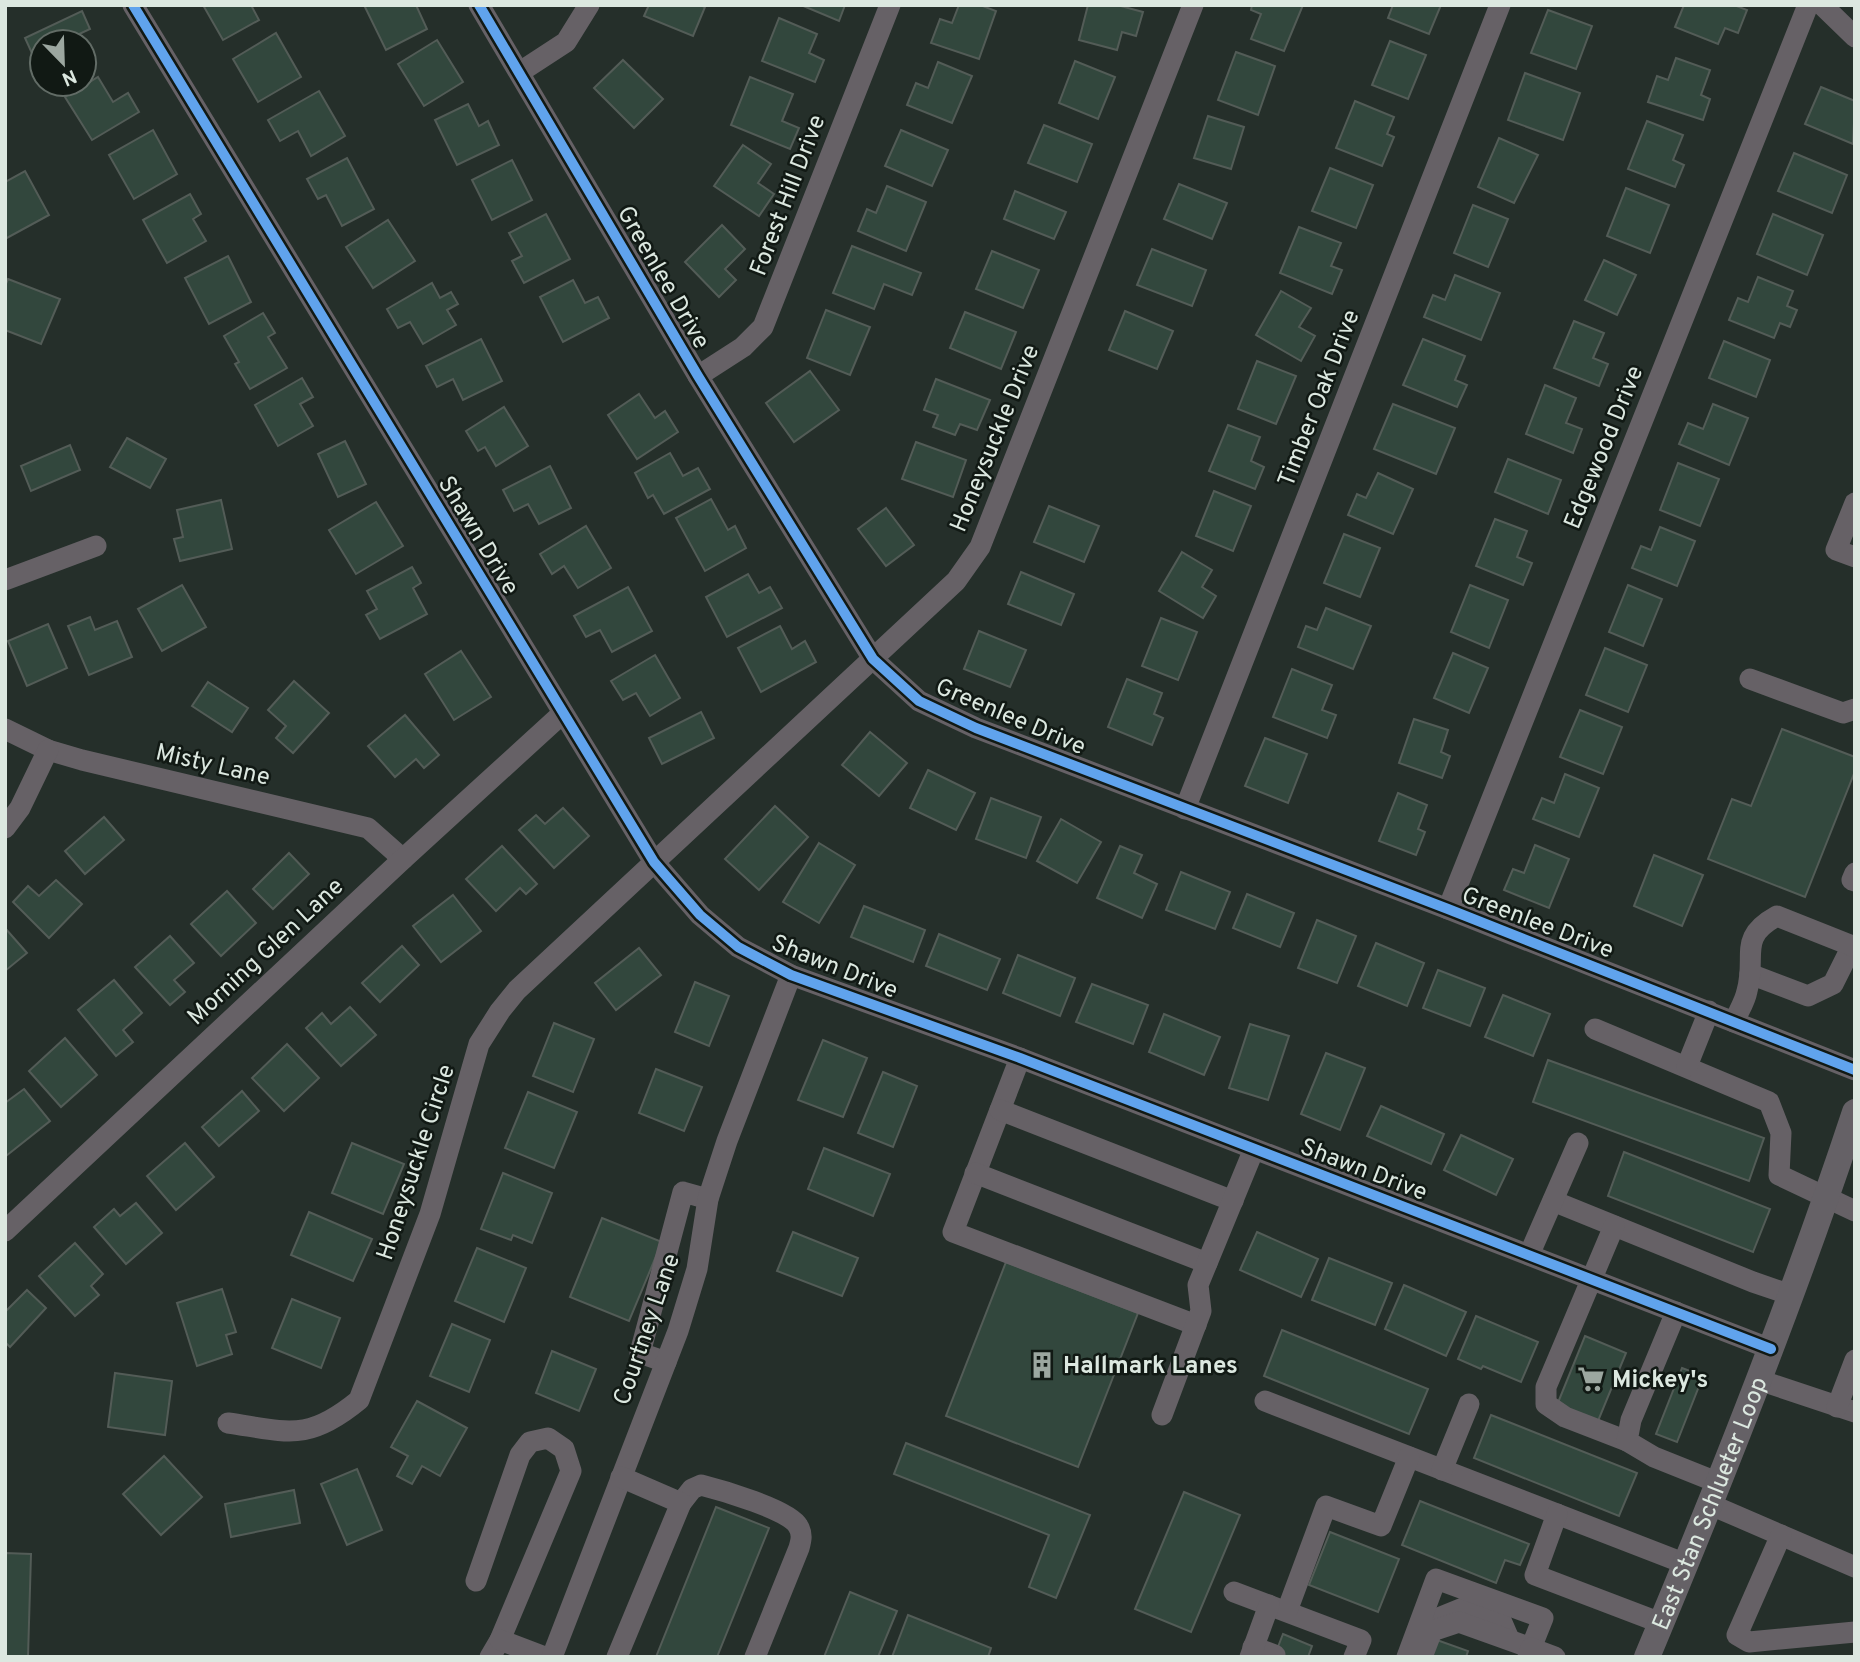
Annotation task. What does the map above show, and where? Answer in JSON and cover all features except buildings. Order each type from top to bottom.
[{"type":"main road","name":"East Stan Schlueter Loop","points":[[1647,1657],[1715,1494],[1771,1349],[1855,1112]]},
{"type":"street","name":"Shawn Drive","points":[[133,5],[654,862],[700,915],[738,947],[791,975],[1020,1058],[1771,1349]]},
{"type":"street","name":"Greenlee Drive","points":[[480,5],[698,376],[873,659],[919,701],[965,723],[1448,909],[1855,1070]]},
{"type":"street","points":[[520,72],[566,42],[589,5]]},
{"type":"street","name":"Forest Hill Drive","points":[[698,376],[743,347],[763,327],[890,5]]},
{"type":"street","name":"Honeysuckle Drive","points":[[654,862],[956,581],[979,547],[1193,5]]},
{"type":"street","name":"Timber Oak Drive","points":[[1185,809],[1500,5]]},
{"type":"street","name":"Edgewood Drive","points":[[1448,909],[1808,5]]},
{"type":"street","points":[[1822,5],[1855,37]]},
{"type":"street","points":[[1855,503],[1836,550],[1855,557]]},
{"type":"street","points":[[5,580],[96,545]]},
{"type":"street","points":[[1750,679],[1843,713],[1855,709]]},
{"type":"street","name":"Morning Glen Lane","points":[[5,1231],[402,859],[563,713]]},
{"type":"street","name":"Misty Lane","points":[[5,729],[48,750],[368,828],[402,859]]},
{"type":"street","points":[[5,828],[20,808],[48,750]]},
{"type":"street","name":"Honeysuckle Circle","points":[[228,1423],[290,1432],[312,1430],[337,1418],[359,1400],[430,1214],[479,1044],[517,990],[654,862]]},
{"type":"street","points":[[1855,873],[1852,880],[1855,881]]},
{"type":"street","points":[[1734,1022],[1747,994],[1752,939],[1760,926],[1777,916],[1854,946],[1833,984],[1808,996],[1750,974]]},
{"type":"street","name":"Courtney Lane","points":[[552,1657],[666,1362],[697,1269],[708,1199],[727,1141],[791,975]]},
{"type":"street","points":[[1687,1066],[1709,1012]]},
{"type":"street","points":[[1595,1029],[1769,1102],[1781,1133],[1779,1175],[1855,1212]]},
{"type":"street","points":[[1020,1058],[953,1232],[1196,1325]]},
{"type":"street","points":[[1000,1110],[1233,1201]]},
{"type":"street","points":[[1529,1255],[1578,1143]]},
{"type":"street","points":[[1162,1415],[1201,1311],[1198,1285],[1254,1149]]},
{"type":"street","points":[[975,1173],[1207,1263]]},
{"type":"street","points":[[666,1362],[640,1353],[647,1324],[682,1192],[708,1199]]},
{"type":"street","points":[[1553,1201],[1791,1295]]},
{"type":"street","points":[[1614,1226],[1546,1387],[1546,1404],[1566,1417],[1627,1441],[1781,1535],[1855,1567]]},
{"type":"street","points":[[1627,1441],[1631,1420],[1676,1312]]},
{"type":"street","points":[[1759,1380],[1846,1409],[1855,1360]]},
{"type":"street","points":[[1265,1401],[1686,1564]]},
{"type":"street","points":[[1442,1470],[1469,1404]]},
{"type":"street","points":[[476,1581],[520,1455],[530,1442],[548,1438],[564,1448],[571,1471],[495,1648],[545,1657]]},
{"type":"street","points":[[1275,1655],[1252,1652],[1278,1608],[1326,1506],[1381,1526],[1409,1457]]},
{"type":"street","points":[[621,1477],[681,1503]]},
{"type":"street","points":[[617,1657],[681,1503],[692,1489],[701,1485],[785,1513],[799,1527],[802,1538],[799,1548],[755,1657]]},
{"type":"street","points":[[1557,1514],[1535,1575],[1661,1623]]},
{"type":"street","points":[[1781,1535],[1737,1635],[1749,1642],[1855,1632]]},
{"type":"street","points":[[1407,1657],[1436,1579],[1543,1618],[1530,1652]]},
{"type":"street","points":[[1234,1592],[1361,1640],[1354,1657]]},
{"type":"street","points":[[1422,1657],[1432,1631],[1459,1622],[1509,1640],[1530,1652],[1555,1657]]},
{"type":"cycle path","points":[[133,5],[654,862],[700,915],[738,947],[791,975],[1020,1058],[1771,1349]]},
{"type":"cycle path","points":[[479,5],[698,376],[873,659],[919,701],[976,728],[1448,909],[1855,1070]]},
{"type":"place","name":"Hallmark Lanes","points":[[1042,1365]]},
{"type":"place","name":"Mickey's","points":[[1591,1379]]}]
